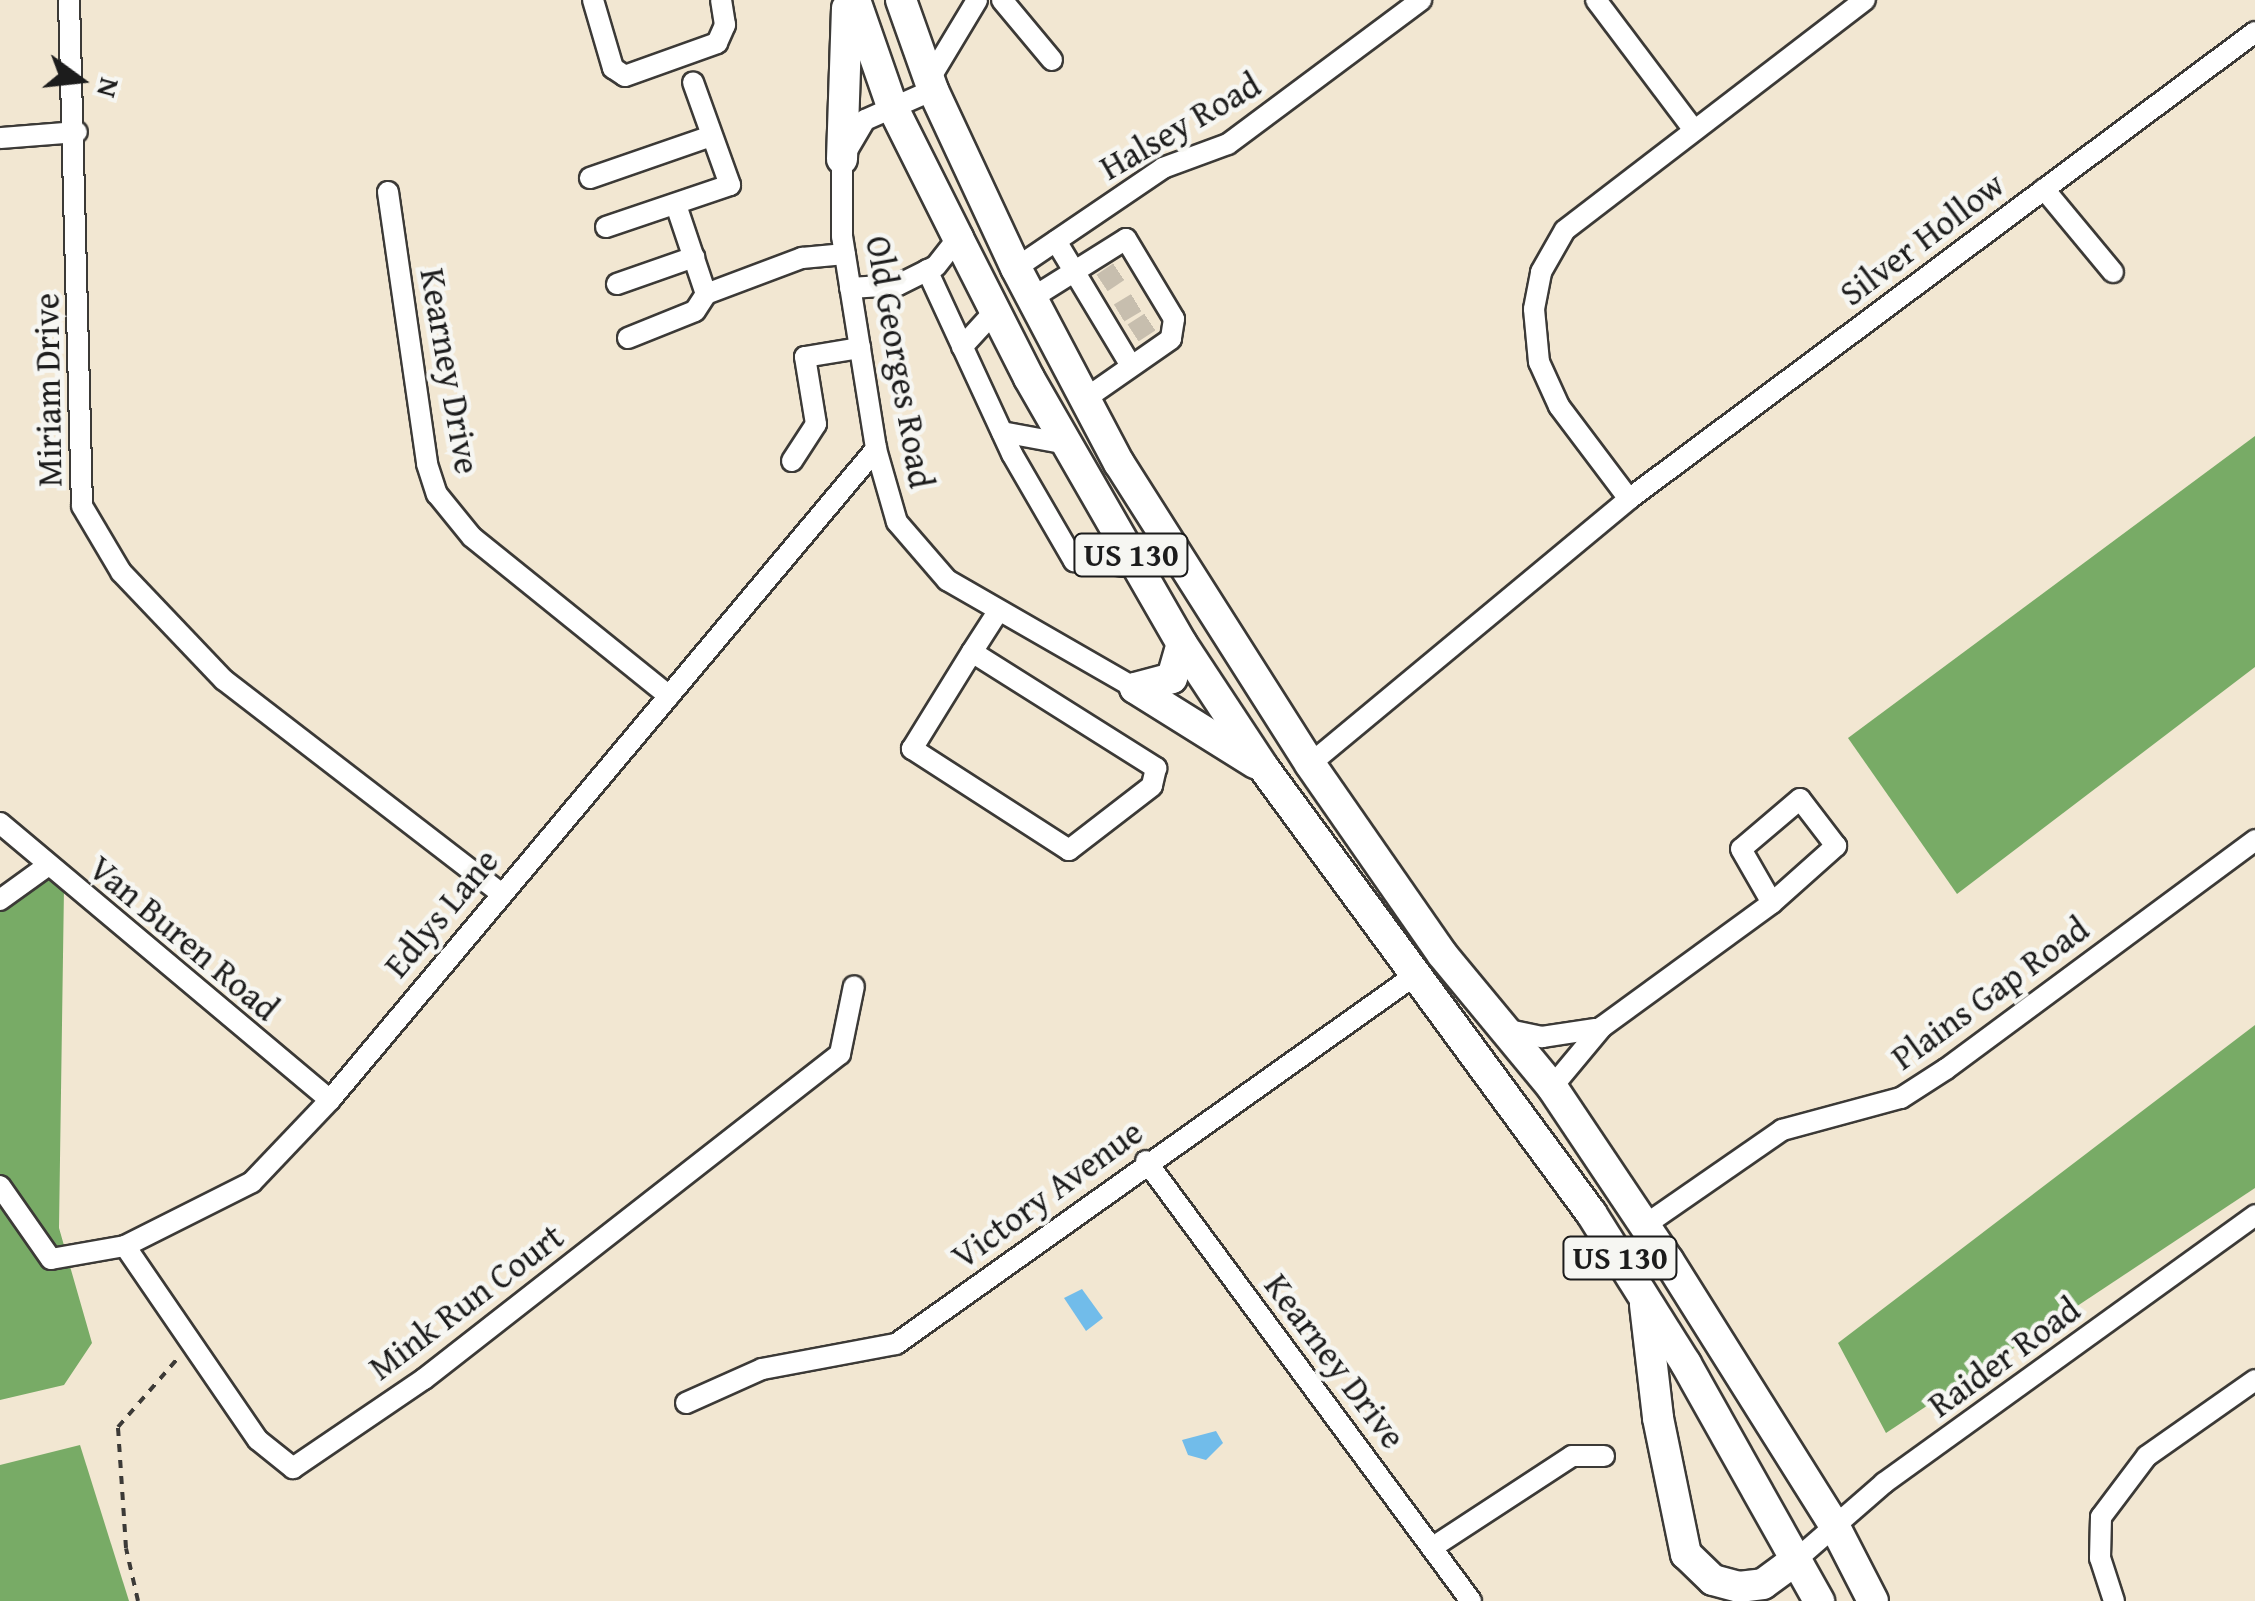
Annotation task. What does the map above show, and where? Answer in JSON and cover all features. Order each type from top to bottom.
[{"type":"highway","points":[[842,159],[846,0]]},
{"type":"highway","name":"US 130","points":[[855,0],[892,106],[995,311],[1182,644],[1263,768],[1430,964],[1504,1029],[1552,1087],[1645,1225],[1834,1524],[1872,1601]]},
{"type":"highway","name":"US 130","points":[[900,0],[931,85],[1016,268],[1085,399],[1240,662],[1310,764],[1430,964],[1644,1297],[1797,1558],[1818,1601]]},
{"type":"highway","points":[[1135,688],[1172,678],[1182,644]]},
{"type":"highway","points":[[1135,688],[1263,768]]},
{"type":"highway","points":[[1644,1297],[1658,1418],[1686,1554],[1713,1580],[1739,1586],[1764,1584],[1797,1558]]},
{"type":"street","name":"Miriam Drive","points":[[70,0],[82,506],[121,572],[224,680],[500,892]]},
{"type":"street","points":[[593,0],[613,68],[625,76],[717,43],[726,25],[720,0]]},
{"type":"street","points":[[842,159],[858,126],[931,85],[978,0]]},
{"type":"street","points":[[1002,0],[1052,60]]},
{"type":"street","name":"Halsey Road","points":[[1016,268],[1164,168],[1228,144],[1422,0]]},
{"type":"street","points":[[1596,0],[1694,130]]},
{"type":"street","points":[[1629,498],[1559,406],[1539,362],[1534,309],[1541,272],[1565,230],[1864,0]]},
{"type":"street","name":"Silver Hollow","points":[[1310,764],[1629,498],[2255,32]]},
{"type":"street","points":[[606,228],[730,185],[692,82]]},
{"type":"street","points":[[0,138],[76,132]]},
{"type":"street","points":[[590,178],[711,136]]},
{"type":"street","name":"Old Georges Road","points":[[842,159],[845,254],[876,449],[910,541],[947,580],[997,613],[1135,688]]},
{"type":"street","points":[[2044,189],[2114,272]]},
{"type":"street","name":"Kearney Drive","points":[[388,192],[427,464],[438,494],[472,537],[669,696]]},
{"type":"street","points":[[676,205],[706,294]]},
{"type":"street","points":[[850,288],[869,292],[927,270],[958,238]]},
{"type":"street","points":[[1032,298],[1088,281],[1126,239],[1129,260],[1156,303],[1171,340],[1085,399]]},
{"type":"street","points":[[1056,241],[1119,327],[1132,366]]},
{"type":"street","points":[[628,338],[695,311],[706,294],[802,258],[845,254]]},
{"type":"street","points":[[617,284],[694,257]]},
{"type":"street","points":[[927,270],[1002,432],[1074,561],[1138,567]]},
{"type":"street","points":[[962,347],[995,311]]},
{"type":"street","points":[[792,460],[816,424],[804,357],[860,348]]},
{"type":"street","points":[[1002,432],[1067,444]]},
{"type":"street","name":"Edlys Lane","points":[[0,1186],[50,1259],[125,1246],[252,1182],[330,1100],[500,892],[876,449]]},
{"type":"street","points":[[972,652],[1156,768],[1152,786],[1069,850],[912,749],[972,652],[997,613]]},
{"type":"street","points":[[1552,1087],[1602,1027],[1772,902],[1836,846],[1800,799],[1741,849],[1772,902]]},
{"type":"street","name":"Van Buren Road","points":[[0,823],[46,866],[330,1100]]},
{"type":"street","name":"Plains Gap Road","points":[[1645,1225],[1782,1130],[1916,1088],[2255,840]]},
{"type":"street","points":[[0,900],[46,866]]},
{"type":"street","name":"Victory Avenue","points":[[686,1403],[762,1369],[896,1344],[1146,1161],[1430,964]]},
{"type":"street","name":"Mink Run Court","points":[[125,1246],[258,1440],[293,1468],[424,1378],[840,1054],[854,986]]},
{"type":"street","points":[[1504,1029],[1542,1037],[1602,1027]]},
{"type":"street","name":"Kearney Drive","points":[[1146,1161],[1472,1601]]},
{"type":"street","name":"Raider Road","points":[[1797,1558],[1834,1524],[2255,1214]]},
{"type":"street","points":[[2114,1601],[2100,1558],[2101,1517],[2147,1456],[2255,1380]]},
{"type":"street","points":[[1433,1547],[1572,1456],[1604,1456]]},
{"type":"path","points":[[138,1601],[126,1548],[118,1427],[178,1358]]},
{"type":"green space","points":[[2255,436],[2255,667],[1957,894],[1848,738]]},
{"type":"green space","points":[[40,869],[64,888],[59,1228],[92,1343],[64,1385],[0,1400],[0,897]]},
{"type":"green space","points":[[2255,1025],[2255,1188],[1886,1433],[1838,1343]]},
{"type":"green space","points":[[80,1445],[129,1601],[0,1601],[0,1465]]},
{"type":"water","points":[[1082,1289],[1103,1318],[1086,1331],[1064,1298]]},
{"type":"water","points":[[1216,1431],[1223,1443],[1206,1460],[1188,1455],[1182,1440]]},
{"type":"tunnel","points":[[1102,283],[1124,268]]},
{"type":"tunnel","points":[[1119,313],[1144,298]]},
{"type":"tunnel","points":[[1133,333],[1156,318]]}]
